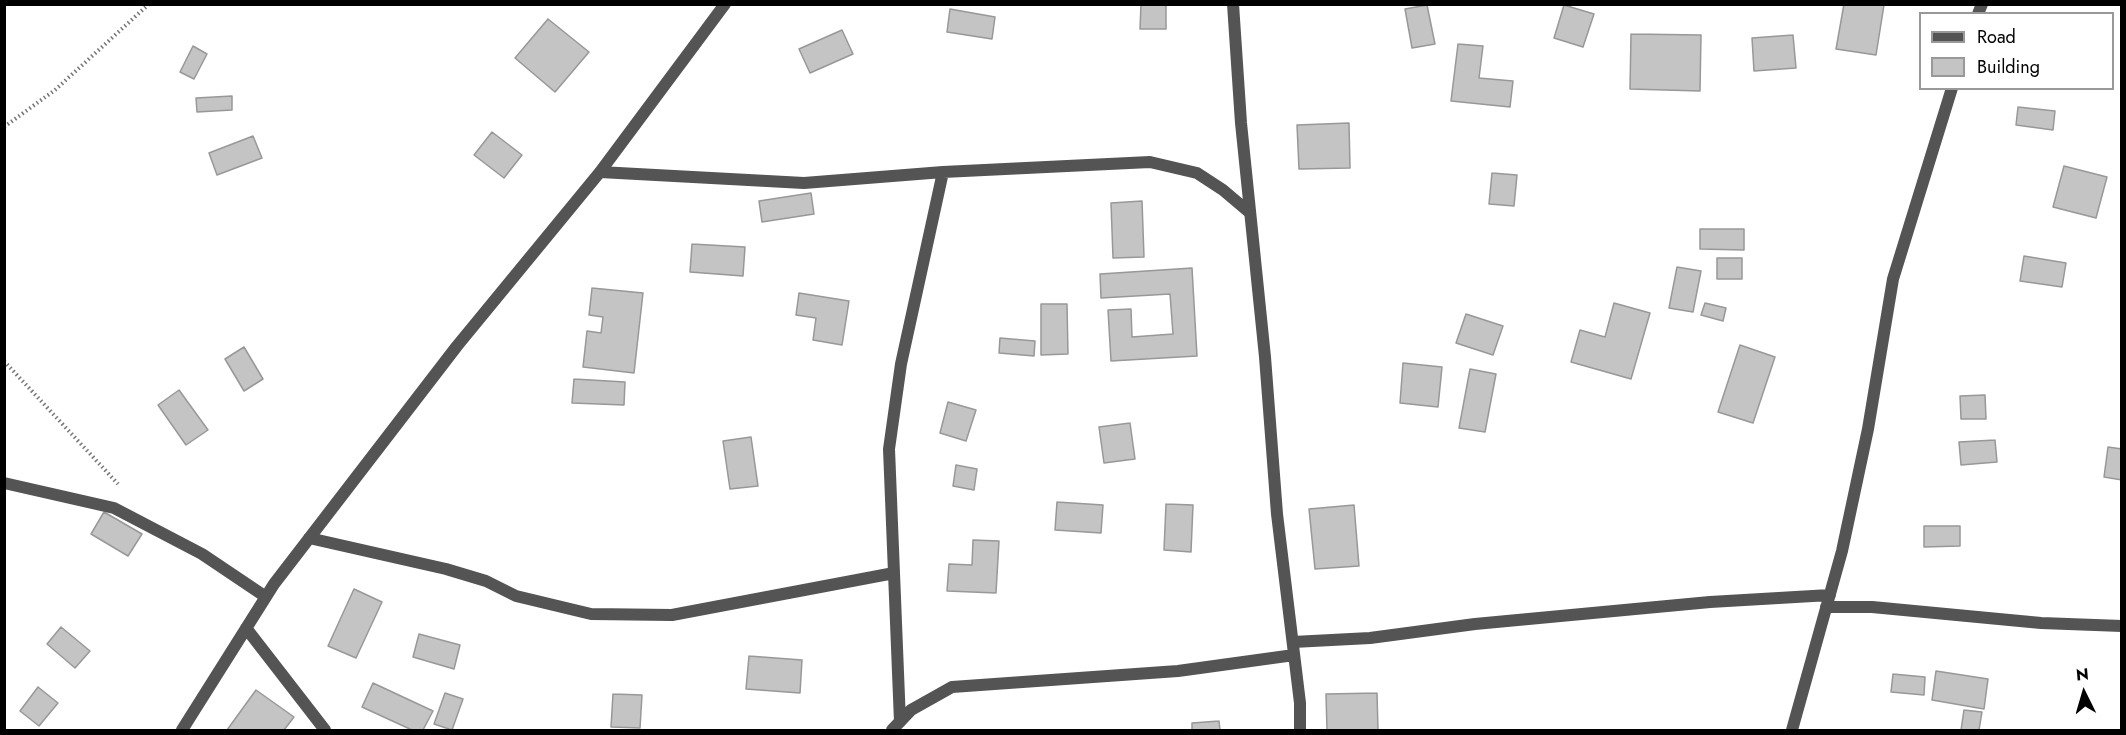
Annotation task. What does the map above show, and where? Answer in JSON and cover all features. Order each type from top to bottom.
[{"type":"street","points":[[182,730],[266,597],[309,538],[457,346],[600,172],[725,4]]},
{"type":"street","points":[[1233,4],[1249,212],[1300,730]]},
{"type":"street","points":[[1792,730],[1830,595],[1866,440],[1893,279],[1951,90]]},
{"type":"street","points":[[600,172],[804,183],[943,172],[1150,162],[1197,173],[1223,190],[1249,212]]},
{"type":"street","points":[[896,726],[894,573],[889,449],[901,364],[943,172]]},
{"type":"street","points":[[4,483],[114,508],[202,554],[266,597]]},
{"type":"street","points":[[309,538],[446,569],[486,581],[516,596],[591,614],[672,615],[894,573]]},
{"type":"street","points":[[1293,642],[1370,638],[1475,624],[1710,602],[1830,595]]},
{"type":"street","points":[[1826,607],[1872,607],[2041,623],[2121,626]]},
{"type":"street","points":[[246,628],[325,730]]},
{"type":"street","points":[[896,726],[911,710],[952,687],[1178,672],[1294,655]]},
{"type":"path","points":[[4,127],[55,90],[149,4]]},
{"type":"path","points":[[4,361],[121,488]]},
{"type":"building","points":[[1141,4],[1166,4],[1166,29],[1140,29]]},
{"type":"building","points":[[1844,4],[1884,5],[1876,55],[1836,49]]},
{"type":"building","points":[[1427,5],[1435,44],[1412,48],[1405,9]]},
{"type":"building","points":[[1564,5],[1594,14],[1583,47],[1554,38]]},
{"type":"building","points":[[950,9],[995,17],[992,39],[947,32]]},
{"type":"building","points":[[548,19],[589,52],[555,92],[515,58]]},
{"type":"building","points":[[842,30],[853,54],[810,73],[799,49]]},
{"type":"building","points":[[1631,34],[1701,35],[1700,91],[1630,89]]},
{"type":"building","points":[[1793,35],[1796,68],[1754,71],[1752,38]]},
{"type":"building","points":[[1458,44],[1483,46],[1479,78],[1513,81],[1510,107],[1451,101]]},
{"type":"building","points":[[193,46],[207,54],[194,79],[180,72]]},
{"type":"building","points":[[232,96],[232,110],[197,112],[196,98]]},
{"type":"building","points":[[2018,107],[2055,111],[2053,130],[2016,125]]},
{"type":"building","points":[[1349,123],[1350,168],[1299,169],[1297,125]]},
{"type":"building","points":[[492,132],[522,155],[504,178],[474,155]]},
{"type":"building","points":[[253,136],[262,158],[217,175],[209,153]]},
{"type":"building","points":[[2064,166],[2107,177],[2096,218],[2053,207]]},
{"type":"building","points":[[1492,173],[1517,175],[1514,206],[1489,204]]},
{"type":"building","points":[[811,193],[814,214],[762,222],[759,201]]},
{"type":"building","points":[[1142,201],[1144,257],[1113,258],[1111,203]]},
{"type":"building","points":[[1700,229],[1744,229],[1744,250],[1700,249]]},
{"type":"building","points":[[692,244],[745,247],[743,276],[690,272]]},
{"type":"building","points":[[2024,256],[2066,263],[2062,287],[2020,281]]},
{"type":"building","points":[[1717,258],[1742,258],[1742,279],[1717,279]]},
{"type":"building","points":[[1677,267],[1701,271],[1693,312],[1669,308]]},
{"type":"building","points":[[1192,268],[1197,356],[1111,361],[1108,310],[1131,309],[1132,337],[1173,334],[1170,294],[1101,298],[1100,274]]},
{"type":"building","points":[[592,288],[643,293],[634,373],[583,367],[587,331],[601,333],[603,317],[589,315]]},
{"type":"building","points":[[799,293],[849,301],[842,345],[813,340],[816,318],[796,315]]},
{"type":"building","points":[[1614,303],[1650,313],[1631,379],[1571,362],[1580,330],[1605,337]]},
{"type":"building","points":[[1705,303],[1726,308],[1723,321],[1701,315]]},
{"type":"building","points":[[1041,304],[1067,304],[1068,354],[1041,355]]},
{"type":"building","points":[[1466,314],[1503,326],[1493,355],[1456,343]]},
{"type":"building","points":[[1000,338],[1035,341],[1034,356],[999,353]]},
{"type":"building","points":[[1740,345],[1775,357],[1753,423],[1718,412]]},
{"type":"building","points":[[244,347],[263,379],[244,391],[225,359]]},
{"type":"building","points":[[1403,363],[1442,367],[1438,407],[1400,403]]},
{"type":"building","points":[[1470,369],[1496,374],[1485,432],[1459,428]]},
{"type":"building","points":[[574,379],[625,382],[624,405],[572,403]]},
{"type":"building","points":[[179,390],[208,430],[186,445],[158,405]]},
{"type":"building","points":[[1985,395],[1986,419],[1961,419],[1960,396]]},
{"type":"building","points":[[948,402],[976,410],[966,441],[940,433]]},
{"type":"building","points":[[1130,423],[1135,459],[1104,463],[1099,427]]},
{"type":"building","points":[[751,437],[758,486],[730,489],[723,441]]},
{"type":"building","points":[[1995,440],[1997,462],[1961,465],[1959,442]]},
{"type":"building","points":[[2108,447],[2122,449],[2122,480],[2104,477]]},
{"type":"building","points":[[956,465],[977,469],[974,490],[953,486]]},
{"type":"building","points":[[1057,502],[1103,505],[1101,533],[1055,530]]},
{"type":"building","points":[[1166,504],[1193,505],[1191,552],[1164,550]]},
{"type":"building","points":[[1354,505],[1359,566],[1315,569],[1309,509]]},
{"type":"building","points":[[104,512],[142,534],[128,556],[91,534]]},
{"type":"building","points":[[1924,526],[1960,526],[1960,546],[1924,547]]},
{"type":"building","points":[[973,540],[999,541],[996,593],[947,591],[949,564],[972,565]]},
{"type":"building","points":[[354,589],[382,602],[356,658],[328,646]]},
{"type":"building","points":[[61,627],[90,651],[75,668],[47,644]]},
{"type":"building","points":[[419,634],[460,645],[454,669],[413,657]]},
{"type":"building","points":[[749,656],[802,660],[800,693],[746,689]]},
{"type":"building","points":[[1936,671],[1988,679],[1984,709],[1932,700]]},
{"type":"building","points":[[1893,674],[1925,677],[1924,695],[1891,692]]},
{"type":"building","points":[[373,683],[433,711],[423,730],[412,730],[362,707]]},
{"type":"building","points":[[38,687],[58,703],[39,726],[20,711]]},
{"type":"building","points":[[256,690],[294,717],[284,730],[227,730]]},
{"type":"building","points":[[445,693],[463,699],[452,730],[434,724]]},
{"type":"building","points":[[1377,693],[1378,730],[1327,730],[1326,694]]},
{"type":"building","points":[[613,694],[642,695],[640,728],[611,727]]},
{"type":"building","points":[[1964,710],[1982,712],[1979,730],[1961,730]]},
{"type":"building","points":[[1219,721],[1220,730],[1192,730],[1192,723]]}]
